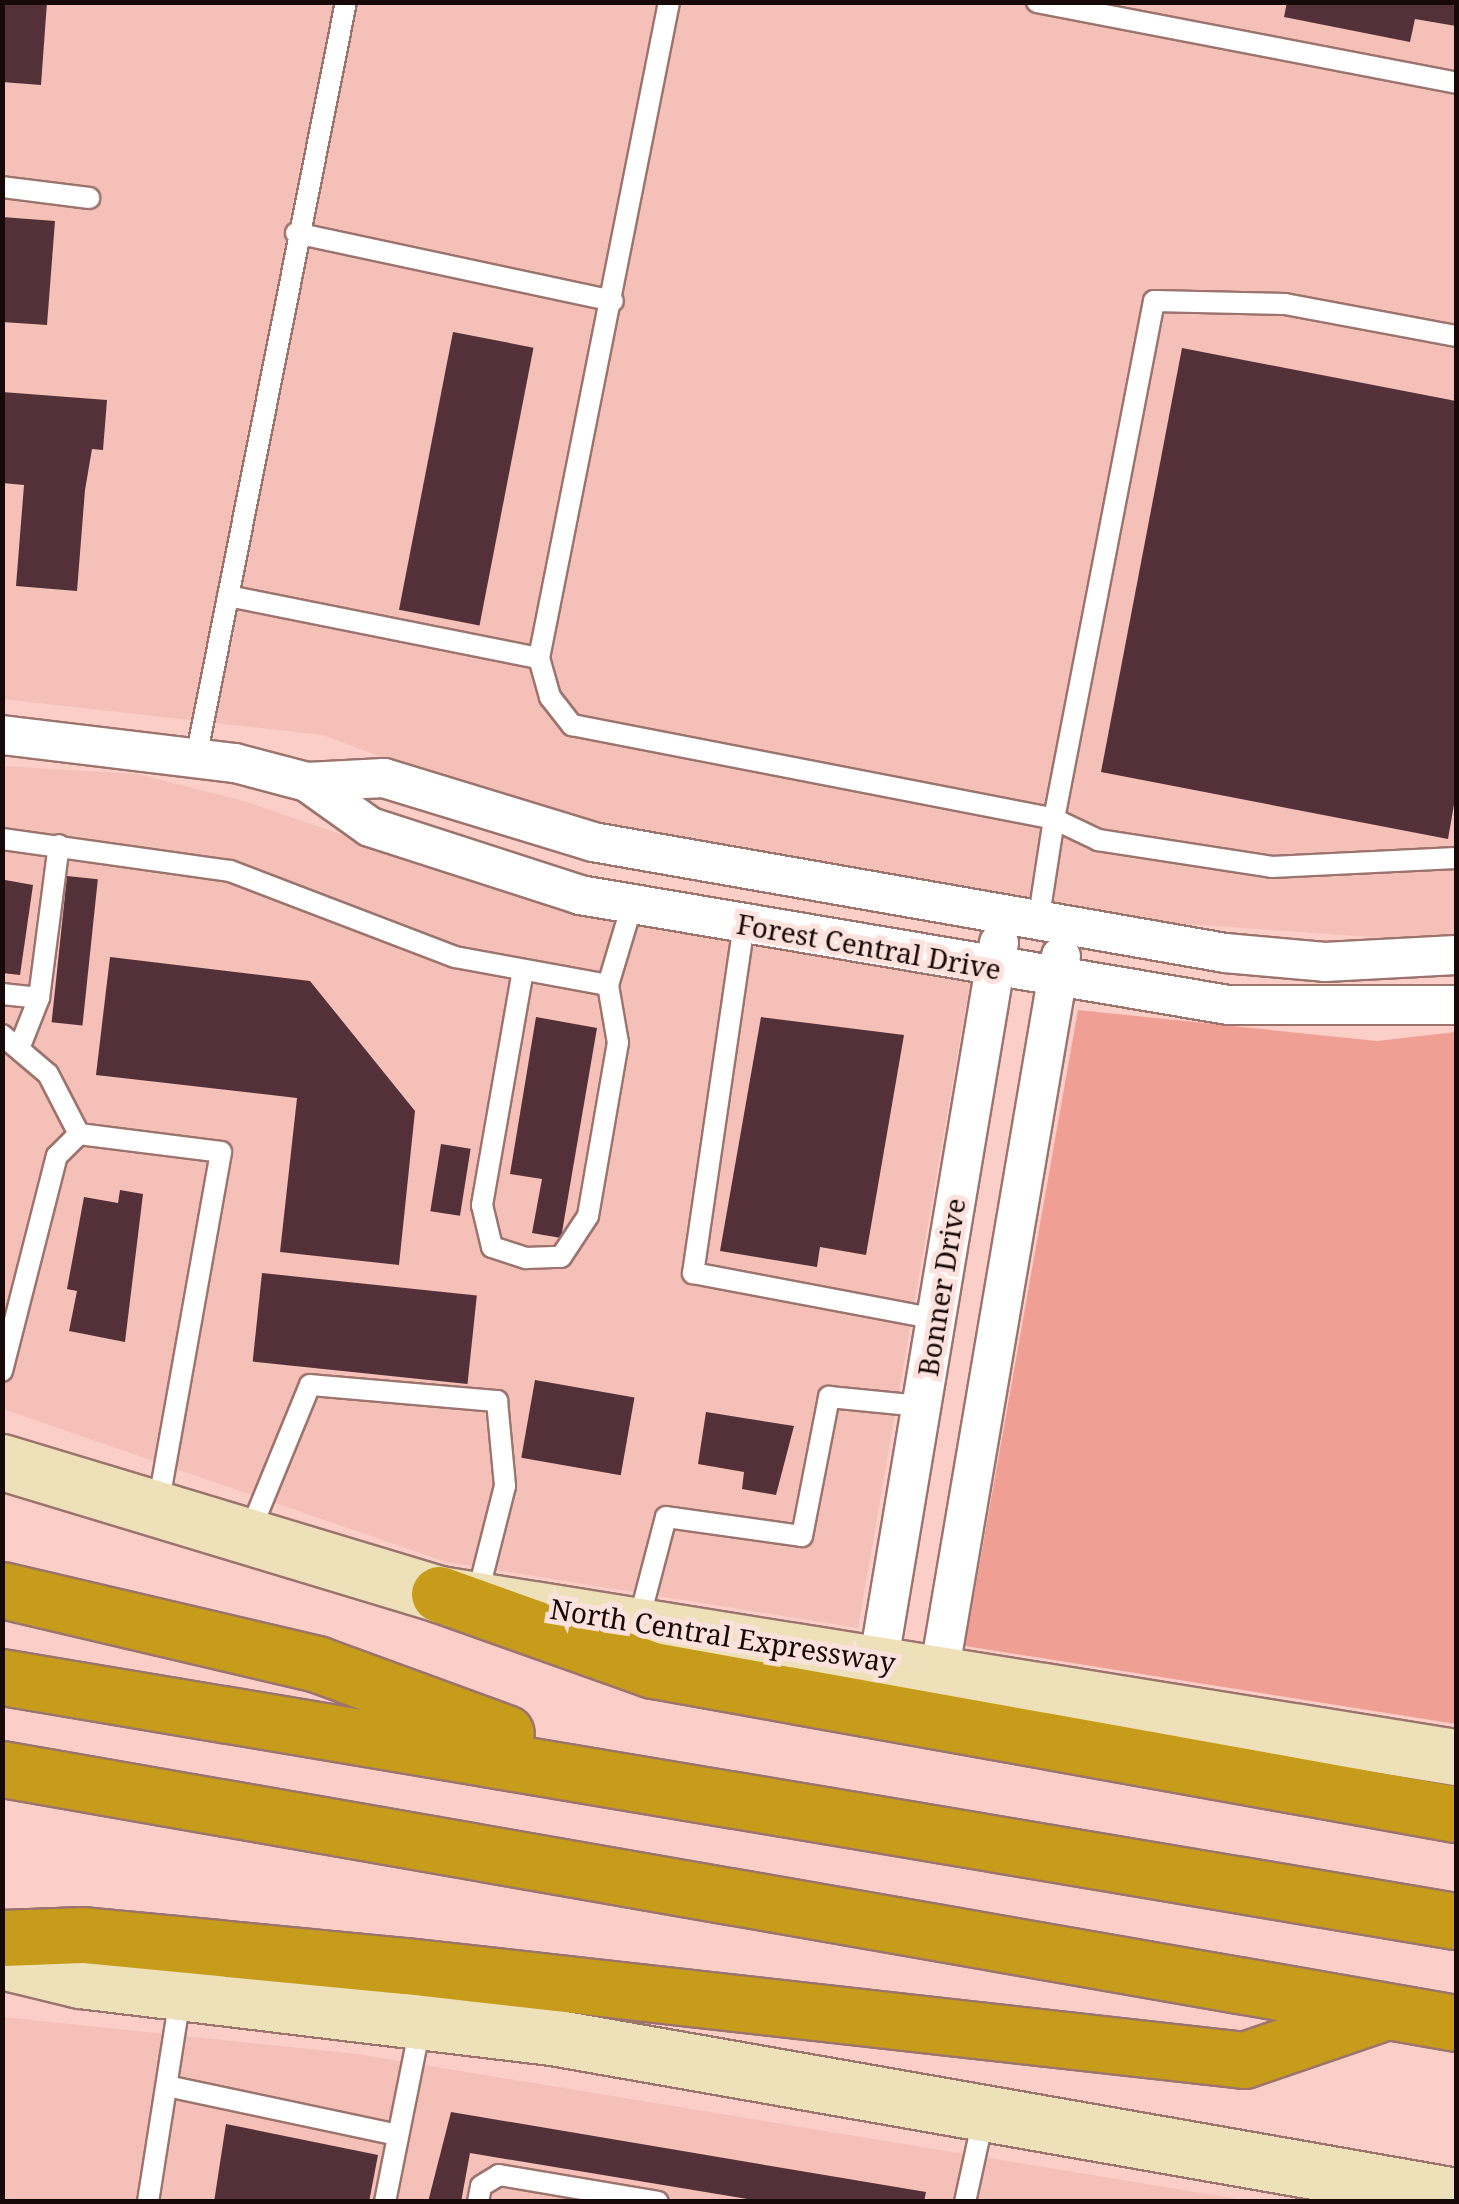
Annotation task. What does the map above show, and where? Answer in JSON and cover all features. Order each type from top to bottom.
[{"type":"highway","points":[[2,1590],[318,1664],[621,1776]]},
{"type":"highway","points":[[458,1597],[654,1670],[1456,1814]]},
{"type":"highway","points":[[2,1678],[621,1776],[1456,1921]]},
{"type":"highway","points":[[7,1772],[1456,2023]]},
{"type":"highway","points":[[2,1938],[83,1935],[388,1964],[1244,2060],[1388,2010]]},
{"type":"main road","name":"North Central Expressway","points":[[2,1462],[245,1542],[458,1597],[639,1620],[940,1668],[1456,1757]]},
{"type":"main road","points":[[2,1961],[181,1990],[422,2018],[1456,2196]]},
{"type":"street","name":"Forest Central Drive","points":[[2,735],[196,758],[307,782],[384,778],[592,842],[1036,921],[1325,962],[1456,955]]},
{"type":"street","name":"Forest Central Drive","points":[[307,782],[370,826],[632,905],[1228,1005],[1456,1005]]},
{"type":"street","name":"Bonner Drive","points":[[880,1659],[994,968],[1036,921]]},
{"type":"street","points":[[940,1668],[1057,978],[1036,921]]},
{"type":"lane","points":[[196,758],[296,234],[346,2]]},
{"type":"lane","points":[[668,2],[613,301],[539,658],[550,697],[572,726],[1054,819],[1098,840],[1272,867],[1456,858]]},
{"type":"lane","points":[[1038,2],[1456,83]]},
{"type":"lane","points":[[2,187],[89,198]]},
{"type":"lane","points":[[296,234],[613,301]]},
{"type":"lane","points":[[1036,921],[1154,301],[1285,304],[1456,336]]},
{"type":"lane","points":[[228,596],[539,658]]},
{"type":"lane","points":[[2,839],[230,872],[455,957],[608,985]]},
{"type":"lane","points":[[59,846],[39,998],[11,1040],[48,1074],[78,1134]]},
{"type":"lane","points":[[524,970],[482,1216],[492,1247],[526,1258],[562,1257],[588,1216],[618,1042],[608,985],[632,905]]},
{"type":"lane","points":[[744,924],[693,1273],[936,1318]]},
{"type":"lane","points":[[2,994],[39,998]]},
{"type":"lane","points":[[2,1371],[56,1156],[78,1134]]},
{"type":"lane","points":[[78,1134],[221,1152],[157,1512]]},
{"type":"lane","points":[[245,1542],[310,1385],[497,1401],[505,1486],[458,1597]]},
{"type":"lane","points":[[639,1620],[666,1517],[802,1536],[829,1397],[921,1406]]},
{"type":"lane","points":[[148,2202],[172,2088],[181,1990]]},
{"type":"lane","points":[[385,2202],[422,2018]]},
{"type":"lane","points":[[172,2088],[398,2135]]},
{"type":"lane","points":[[965,2202],[984,2113]]},
{"type":"lane","points":[[478,2202],[480,2186],[498,2174],[658,2202]]},
{"type":"shaded area","points":[[2,3],[1456,3],[1456,935],[1427,941],[1171,923],[511,806],[323,735],[3,699]]},
{"type":"shaded area","points":[[3,766],[138,774],[244,801],[540,902],[970,982],[858,1628],[446,1562],[3,1409]]},
{"type":"shaded area","points":[[1078,1010],[1377,1041],[1456,1032],[1456,1724],[965,1646]]},
{"type":"shaded area","points":[[3,2017],[357,2054],[1250,2201],[3,2202]]},
{"type":"building","points":[[2,2],[47,2],[41,85],[2,82]]},
{"type":"building","points":[[1287,2],[1456,2],[1456,26],[1415,19],[1410,42],[1284,17]]},
{"type":"building","points":[[2,217],[55,221],[47,325],[2,322]]},
{"type":"building","points":[[453,332],[533,348],[479,625],[399,610]]},
{"type":"building","points":[[1182,348],[1456,401],[1456,793],[1448,839],[1101,772]]},
{"type":"building","points":[[2,392],[107,400],[103,450],[92,449],[85,490],[77,591],[16,586],[24,485],[2,483]]},
{"type":"building","points":[[67,876],[98,879],[82,1025],[52,1022]]},
{"type":"building","points":[[5,880],[33,885],[20,975],[2,973]]},
{"type":"building","points":[[110,957],[310,981],[415,1111],[399,1265],[280,1252],[297,1098],[96,1075]]},
{"type":"building","points":[[536,1017],[597,1028],[561,1238],[532,1233],[542,1179],[510,1174]]},
{"type":"building","points":[[761,1017],[904,1035],[866,1255],[820,1247],[817,1267],[720,1251]]},
{"type":"building","points":[[441,1144],[471,1149],[460,1216],[430,1211]]},
{"type":"building","points":[[120,1190],[143,1194],[125,1342],[69,1331],[77,1291],[67,1289],[84,1197],[118,1203]]},
{"type":"building","points":[[262,1273],[477,1296],[468,1384],[253,1362]]},
{"type":"building","points":[[535,1380],[634,1398],[621,1475],[521,1458]]},
{"type":"building","points":[[706,1412],[794,1426],[776,1495],[742,1489],[744,1472],[698,1464]]},
{"type":"building","points":[[451,2112],[926,2192],[924,2202],[765,2202],[470,2153],[461,2202],[428,2202]]},
{"type":"building","points":[[226,2124],[378,2155],[369,2202],[214,2202]]}]
